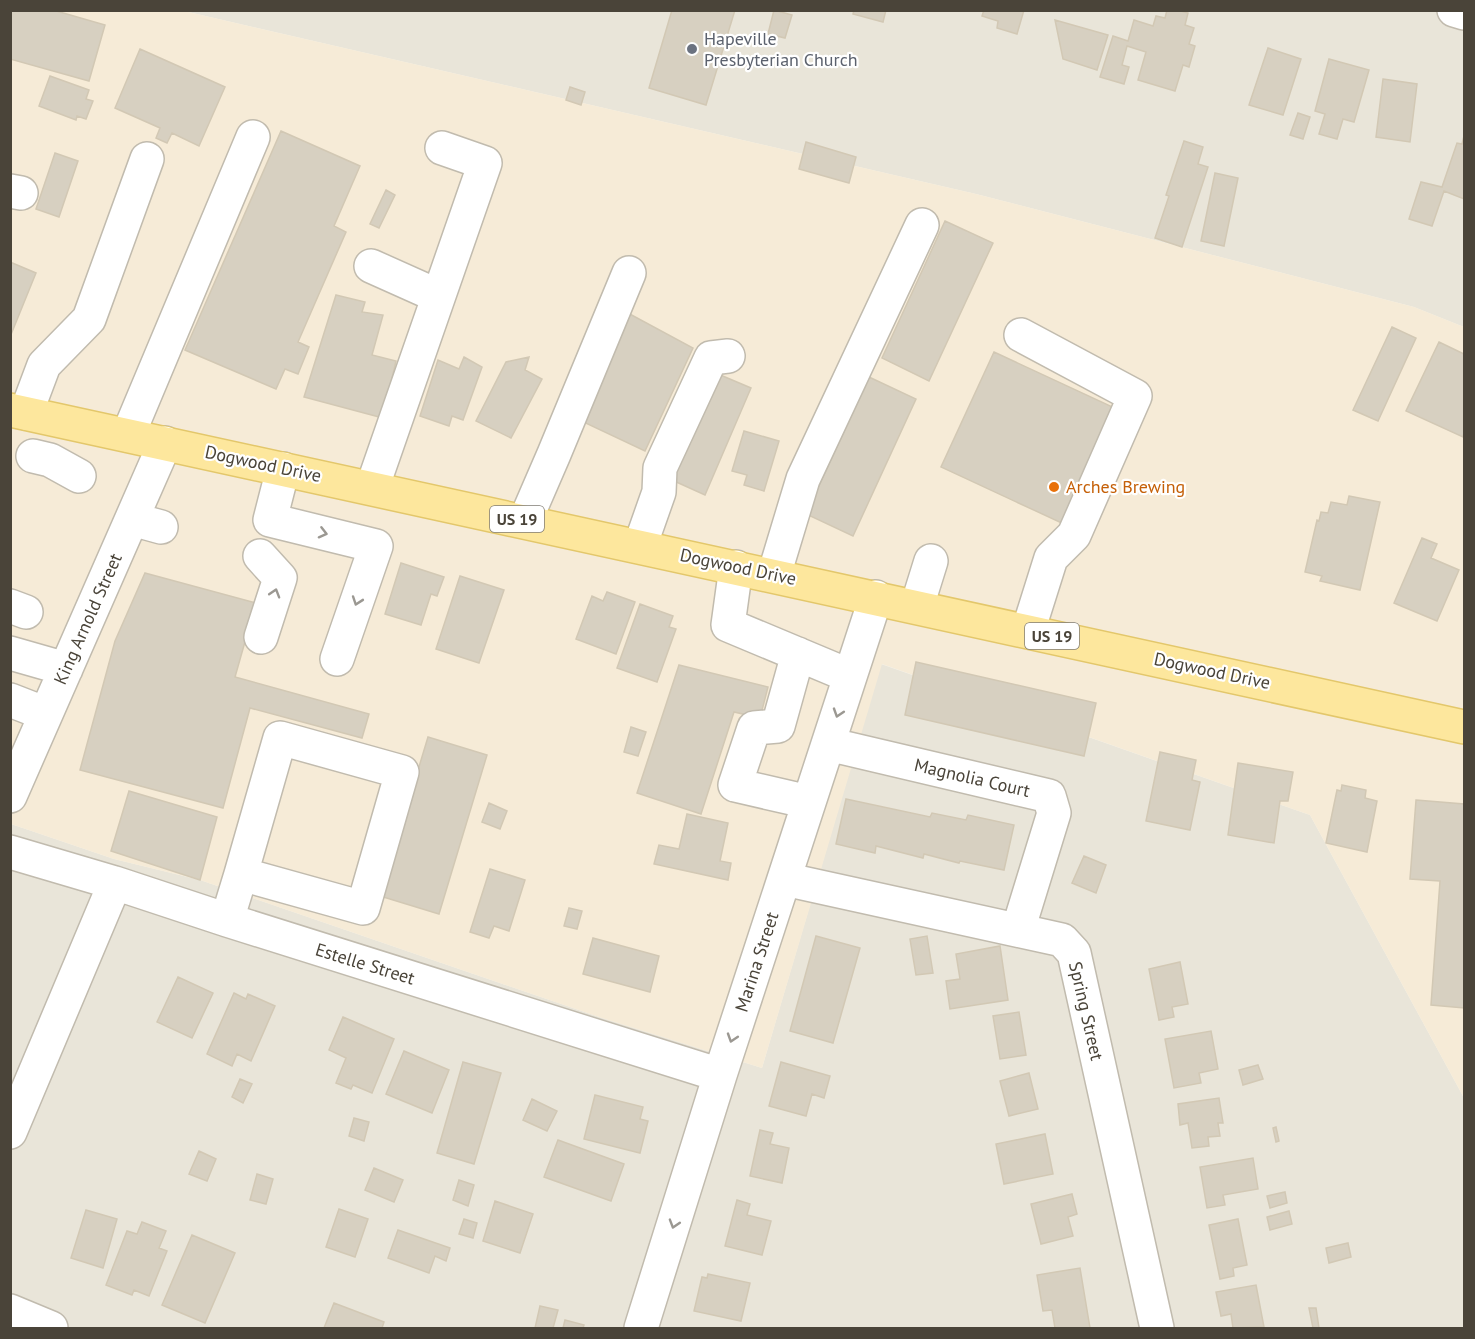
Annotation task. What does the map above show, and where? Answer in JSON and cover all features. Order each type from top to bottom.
[{"type":"main road","name":"Dogwood Drive","points":[[18,412],[918,606],[1464,727]]},
{"type":"street","points":[[1454,10],[1464,13]]},
{"type":"street","points":[[128,435],[254,137]]},
{"type":"street","points":[[372,488],[485,164],[442,148]]},
{"type":"street","points":[[18,412],[44,364],[89,319],[147,159]]},
{"type":"street","points":[[774,575],[803,479],[922,225]]},
{"type":"street","points":[[371,266],[438,296]]},
{"type":"street","points":[[525,521],[628,273]]},
{"type":"street","points":[[1022,335],[1135,396],[1074,535],[1051,558],[1028,631]]},
{"type":"street","points":[[640,546],[659,492],[660,468],[664,458],[711,358],[728,356]]},
{"type":"street","points":[[58,420],[42,458],[79,476]]},
{"type":"street","name":"King Arnold Street","points":[[10,796],[66,669],[147,523],[160,490],[165,443]]},
{"type":"street","points":[[283,469],[270,520],[376,546],[337,659]]},
{"type":"street","points":[[260,556],[280,578],[261,637]]},
{"type":"street","points":[[918,606],[931,561]]},
{"type":"street","points":[[736,567],[728,625],[850,676]]},
{"type":"street","name":"Marina Street","points":[[641,1329],[720,1076],[876,597]]},
{"type":"street","points":[[10,653],[66,669]]},
{"type":"street","points":[[798,654],[778,726],[754,728],[735,785],[809,802]]},
{"type":"street","points":[[10,700],[46,714]]},
{"type":"street","points":[[227,920],[280,738],[402,772],[363,908],[241,874]]},
{"type":"street","name":"Magnolia Court","points":[[828,744],[1049,796],[1054,813],[1018,930]]},
{"type":"street","name":"Estelle Street","points":[[10,852],[115,883],[720,1076]]},
{"type":"street","name":"Spring Street","points":[[784,879],[1062,940],[1074,953],[1157,1329]]},
{"type":"street","points":[[10,1132],[115,883]]},
{"type":"street","points":[[10,1311],[51,1329]]},
{"type":"shaded area","points":[[11,11],[184,11],[976,194],[1414,307],[1464,327],[1464,1098],[1310,815],[882,664],[762,1068],[602,1018],[200,880],[114,859],[11,824]]},
{"type":"shaded area","points":[[184,11],[1464,11],[1464,327],[1414,307],[976,194]]},
{"type":"shaded area","points":[[881,664],[1310,815],[1464,1098],[1464,1328],[65,1328],[11,1304],[11,824],[114,859],[200,880],[602,1018],[762,1068]]},
{"type":"building","points":[[10,10],[53,10],[105,25],[89,81],[10,59]]},
{"type":"building","name":"Hapeville Presbyterian Church","points":[[672,10],[735,10],[706,105],[649,88]]},
{"type":"building","points":[[774,10],[792,15],[785,38],[768,34]]},
{"type":"building","points":[[854,10],[886,10],[883,22],[853,14]]},
{"type":"building","points":[[984,10],[1024,10],[1017,34],[997,28],[998,21],[982,16]]},
{"type":"building","points":[[1167,10],[1188,13],[1185,25],[1194,28],[1189,44],[1195,46],[1189,67],[1183,65],[1175,91],[1138,80],[1146,52],[1127,46],[1122,65],[1129,67],[1124,84],[1100,77],[1113,36],[1128,41],[1134,20],[1153,26],[1156,16],[1165,18]]},
{"type":"building","points":[[1055,20],[1108,35],[1097,70],[1063,59]]},
{"type":"building","points":[[1268,48],[1301,59],[1283,115],[1249,105]]},
{"type":"building","points":[[140,49],[225,87],[199,146],[172,133],[167,143],[156,138],[160,128],[115,108]]},
{"type":"building","points":[[1329,59],[1369,70],[1354,122],[1343,119],[1337,139],[1319,134],[1325,114],[1315,111]]},
{"type":"building","points":[[50,76],[89,90],[86,99],[93,101],[86,119],[77,116],[76,120],[39,106]]},
{"type":"building","points":[[1383,79],[1417,84],[1410,142],[1376,137]]},
{"type":"building","points":[[570,87],[585,92],[581,105],[566,100]]},
{"type":"building","points":[[1298,113],[1310,117],[1303,139],[1290,135]]},
{"type":"building","points":[[281,131],[360,166],[334,226],[346,232],[298,342],[309,347],[298,374],[285,369],[276,389],[185,350]]},
{"type":"building","points":[[1464,136],[1464,199],[1444,191],[1432,226],[1409,219],[1421,182],[1442,187],[1457,143],[1462,144]]},
{"type":"building","points":[[1184,141],[1203,147],[1198,164],[1208,167],[1182,247],[1155,238]]},
{"type":"building","points":[[806,142],[856,157],[849,183],[799,169]]},
{"type":"building","points":[[55,153],[78,161],[59,217],[36,209]]},
{"type":"building","points":[[1215,173],[1238,178],[1224,246],[1201,241]]},
{"type":"building","points":[[386,190],[395,195],[379,228],[370,224]]},
{"type":"building","points":[[945,221],[993,243],[929,381],[882,358]]},
{"type":"building","points":[[10,262],[36,273],[10,337]]},
{"type":"building","points":[[336,295],[365,302],[362,312],[383,315],[372,355],[396,361],[383,418],[304,397]]},
{"type":"building","points":[[626,312],[693,348],[645,451],[577,419]]},
{"type":"building","points":[[1392,327],[1416,338],[1378,421],[1353,410]]},
{"type":"building","points":[[1439,342],[1464,354],[1463,437],[1406,411]]},
{"type":"building","points":[[994,352],[1119,410],[1066,525],[941,467]]},
{"type":"building","points":[[464,357],[482,367],[463,420],[452,416],[449,426],[420,416],[438,360],[459,369]]},
{"type":"building","points":[[529,357],[525,370],[542,379],[511,438],[476,421],[506,362]]},
{"type":"building","points":[[718,374],[751,388],[705,495],[672,480]]},
{"type":"building","points":[[869,377],[916,399],[853,536],[806,514]]},
{"type":"building","points":[[744,431],[779,441],[764,491],[744,485],[747,475],[732,471]]},
{"type":"building","points":[[1349,496],[1380,502],[1360,590],[1320,581],[1322,576],[1305,572],[1317,520],[1319,521],[1321,512],[1328,513],[1331,502],[1347,505]]},
{"type":"building","points":[[1422,538],[1437,544],[1431,558],[1459,570],[1437,621],[1394,603]]},
{"type":"building","points":[[401,563],[444,577],[437,596],[431,594],[421,625],[385,614]]},
{"type":"building","points":[[145,573],[256,603],[235,677],[369,714],[362,738],[250,708],[223,808],[80,770],[115,641]]},
{"type":"building","points":[[460,576],[504,590],[479,663],[436,649]]},
{"type":"building","points":[[607,592],[635,602],[616,654],[576,639],[592,596],[603,601]]},
{"type":"building","points":[[640,604],[673,616],[669,627],[676,629],[657,682],[617,668]]},
{"type":"building","points":[[916,662],[1096,703],[1084,756],[905,715]]},
{"type":"building","points":[[679,665],[768,687],[760,718],[734,712],[701,814],[637,793]]},
{"type":"building","points":[[631,727],[646,732],[638,756],[624,752]]},
{"type":"building","points":[[428,737],[487,755],[439,914],[380,896]]},
{"type":"building","points":[[1160,752],[1196,760],[1192,780],[1200,782],[1190,830],[1146,821]]},
{"type":"building","points":[[1238,763],[1293,772],[1288,801],[1280,801],[1274,843],[1228,835]]},
{"type":"building","points":[[1342,785],[1366,790],[1365,798],[1377,801],[1367,852],[1326,843],[1337,790],[1341,791]]},
{"type":"building","points":[[129,791],[217,817],[200,880],[111,851]]},
{"type":"building","points":[[846,799],[930,817],[932,813],[966,820],[968,815],[1014,825],[1004,870],[960,861],[959,863],[924,854],[923,858],[876,846],[875,853],[836,844]]},
{"type":"building","points":[[1416,800],[1464,804],[1464,1008],[1431,1005],[1440,881],[1410,879]]},
{"type":"building","points":[[489,803],[507,811],[500,829],[482,822]]},
{"type":"building","points":[[687,814],[728,823],[720,861],[731,863],[728,880],[654,864],[659,845],[679,849]]},
{"type":"building","points":[[1084,856],[1106,865],[1096,893],[1072,883]]},
{"type":"building","points":[[490,869],[525,880],[509,931],[494,926],[489,938],[470,932]]},
{"type":"building","points":[[569,908],[582,911],[577,929],[564,926]]},
{"type":"building","points":[[816,936],[860,948],[833,1043],[790,1031]]},
{"type":"building","points":[[927,936],[933,973],[916,975],[910,939]]},
{"type":"building","points":[[593,938],[659,956],[650,992],[583,974]]},
{"type":"building","points":[[1000,946],[1008,1000],[950,1009],[946,981],[960,979],[956,954]]},
{"type":"building","points":[[1180,962],[1188,1004],[1172,1007],[1174,1017],[1159,1020],[1149,969]]},
{"type":"building","points":[[178,977],[213,993],[192,1038],[157,1022]]},
{"type":"building","points":[[234,993],[246,999],[248,994],[275,1006],[251,1061],[237,1054],[232,1066],[207,1054]]},
{"type":"building","points":[[1019,1012],[1026,1055],[1000,1059],[993,1016]]},
{"type":"building","points":[[343,1017],[394,1039],[372,1093],[353,1085],[351,1089],[336,1083],[346,1058],[329,1050]]},
{"type":"building","points":[[1211,1031],[1218,1069],[1199,1073],[1201,1083],[1174,1088],[1165,1039]]},
{"type":"building","points":[[404,1051],[449,1070],[432,1113],[386,1094]]},
{"type":"building","points":[[463,1062],[501,1073],[474,1164],[437,1153]]},
{"type":"building","points":[[781,1062],[830,1076],[824,1098],[812,1094],[806,1116],[769,1106]]},
{"type":"building","points":[[1258,1065],[1263,1079],[1243,1085],[1239,1070]]},
{"type":"building","points":[[1029,1073],[1038,1109],[1009,1116],[1000,1081]]},
{"type":"building","points":[[240,1079],[252,1084],[243,1103],[232,1097]]},
{"type":"building","points":[[595,1095],[643,1107],[640,1119],[648,1121],[640,1153],[584,1139]]},
{"type":"building","points":[[1219,1098],[1223,1123],[1218,1123],[1220,1136],[1208,1137],[1209,1146],[1192,1148],[1188,1123],[1180,1125],[1178,1104]]},
{"type":"building","points":[[532,1099],[557,1111],[547,1131],[523,1120]]},
{"type":"building","points":[[354,1118],[369,1122],[364,1141],[349,1136]]},
{"type":"building","points":[[1276,1127],[1279,1141],[1276,1142],[1273,1128]]},
{"type":"building","points":[[760,1130],[773,1133],[770,1144],[789,1148],[782,1183],[750,1176]]},
{"type":"building","points":[[1045,1134],[1053,1174],[1004,1184],[996,1144]]},
{"type":"building","points":[[558,1140],[624,1164],[611,1201],[544,1177]]},
{"type":"building","points":[[199,1151],[216,1159],[207,1181],[189,1174]]},
{"type":"building","points":[[1253,1158],[1258,1189],[1223,1195],[1225,1205],[1207,1208],[1200,1167]]},
{"type":"building","points":[[374,1168],[403,1180],[394,1202],[365,1190]]},
{"type":"building","points":[[257,1174],[273,1179],[266,1204],[250,1200]]},
{"type":"building","points":[[459,1180],[474,1185],[468,1206],[453,1200]]},
{"type":"building","points":[[1285,1192],[1287,1203],[1270,1208],[1267,1196]]},
{"type":"building","points":[[1072,1194],[1077,1214],[1068,1217],[1073,1236],[1041,1244],[1031,1204]]},
{"type":"building","points":[[737,1200],[750,1204],[747,1215],[771,1221],[762,1255],[725,1246]]},
{"type":"building","points":[[495,1201],[533,1214],[520,1253],[483,1241]]},
{"type":"building","points":[[339,1209],[368,1219],[355,1257],[326,1247]]},
{"type":"building","points":[[86,1210],[117,1219],[103,1268],[71,1258]]},
{"type":"building","points":[[1289,1211],[1292,1224],[1270,1230],[1267,1217]]},
{"type":"building","points":[[464,1219],[477,1223],[473,1238],[459,1234]]},
{"type":"building","points":[[1238,1219],[1247,1265],[1233,1268],[1234,1276],[1220,1279],[1209,1225]]},
{"type":"building","points":[[142,1222],[166,1231],[159,1248],[167,1251],[149,1296],[134,1290],[132,1295],[106,1285],[127,1231],[137,1234]]},
{"type":"building","points":[[398,1230],[450,1248],[446,1261],[435,1256],[429,1273],[388,1258]]},
{"type":"building","points":[[192,1235],[235,1253],[205,1323],[162,1305]]},
{"type":"building","points":[[1348,1243],[1351,1257],[1329,1263],[1326,1248]]},
{"type":"building","points":[[1080,1268],[1090,1328],[1055,1328],[1052,1310],[1043,1311],[1037,1275]]},
{"type":"building","points":[[708,1274],[750,1283],[741,1321],[694,1311],[702,1277],[707,1278]]},
{"type":"building","points":[[1256,1285],[1264,1327],[1233,1328],[1231,1314],[1221,1316],[1216,1292]]},
{"type":"building","points":[[334,1303],[384,1322],[382,1328],[324,1328]]},
{"type":"building","points":[[540,1306],[558,1310],[553,1328],[535,1328]]},
{"type":"building","points":[[1309,1308],[1316,1308],[1319,1328],[1313,1328]]},
{"type":"building","points":[[565,1320],[584,1325],[583,1328],[563,1328]]},
{"type":"place","name":"Hapeville Presbyterian Church","points":[[692,49]]},
{"type":"place","name":"Arches Brewing","points":[[1054,487]]}]
